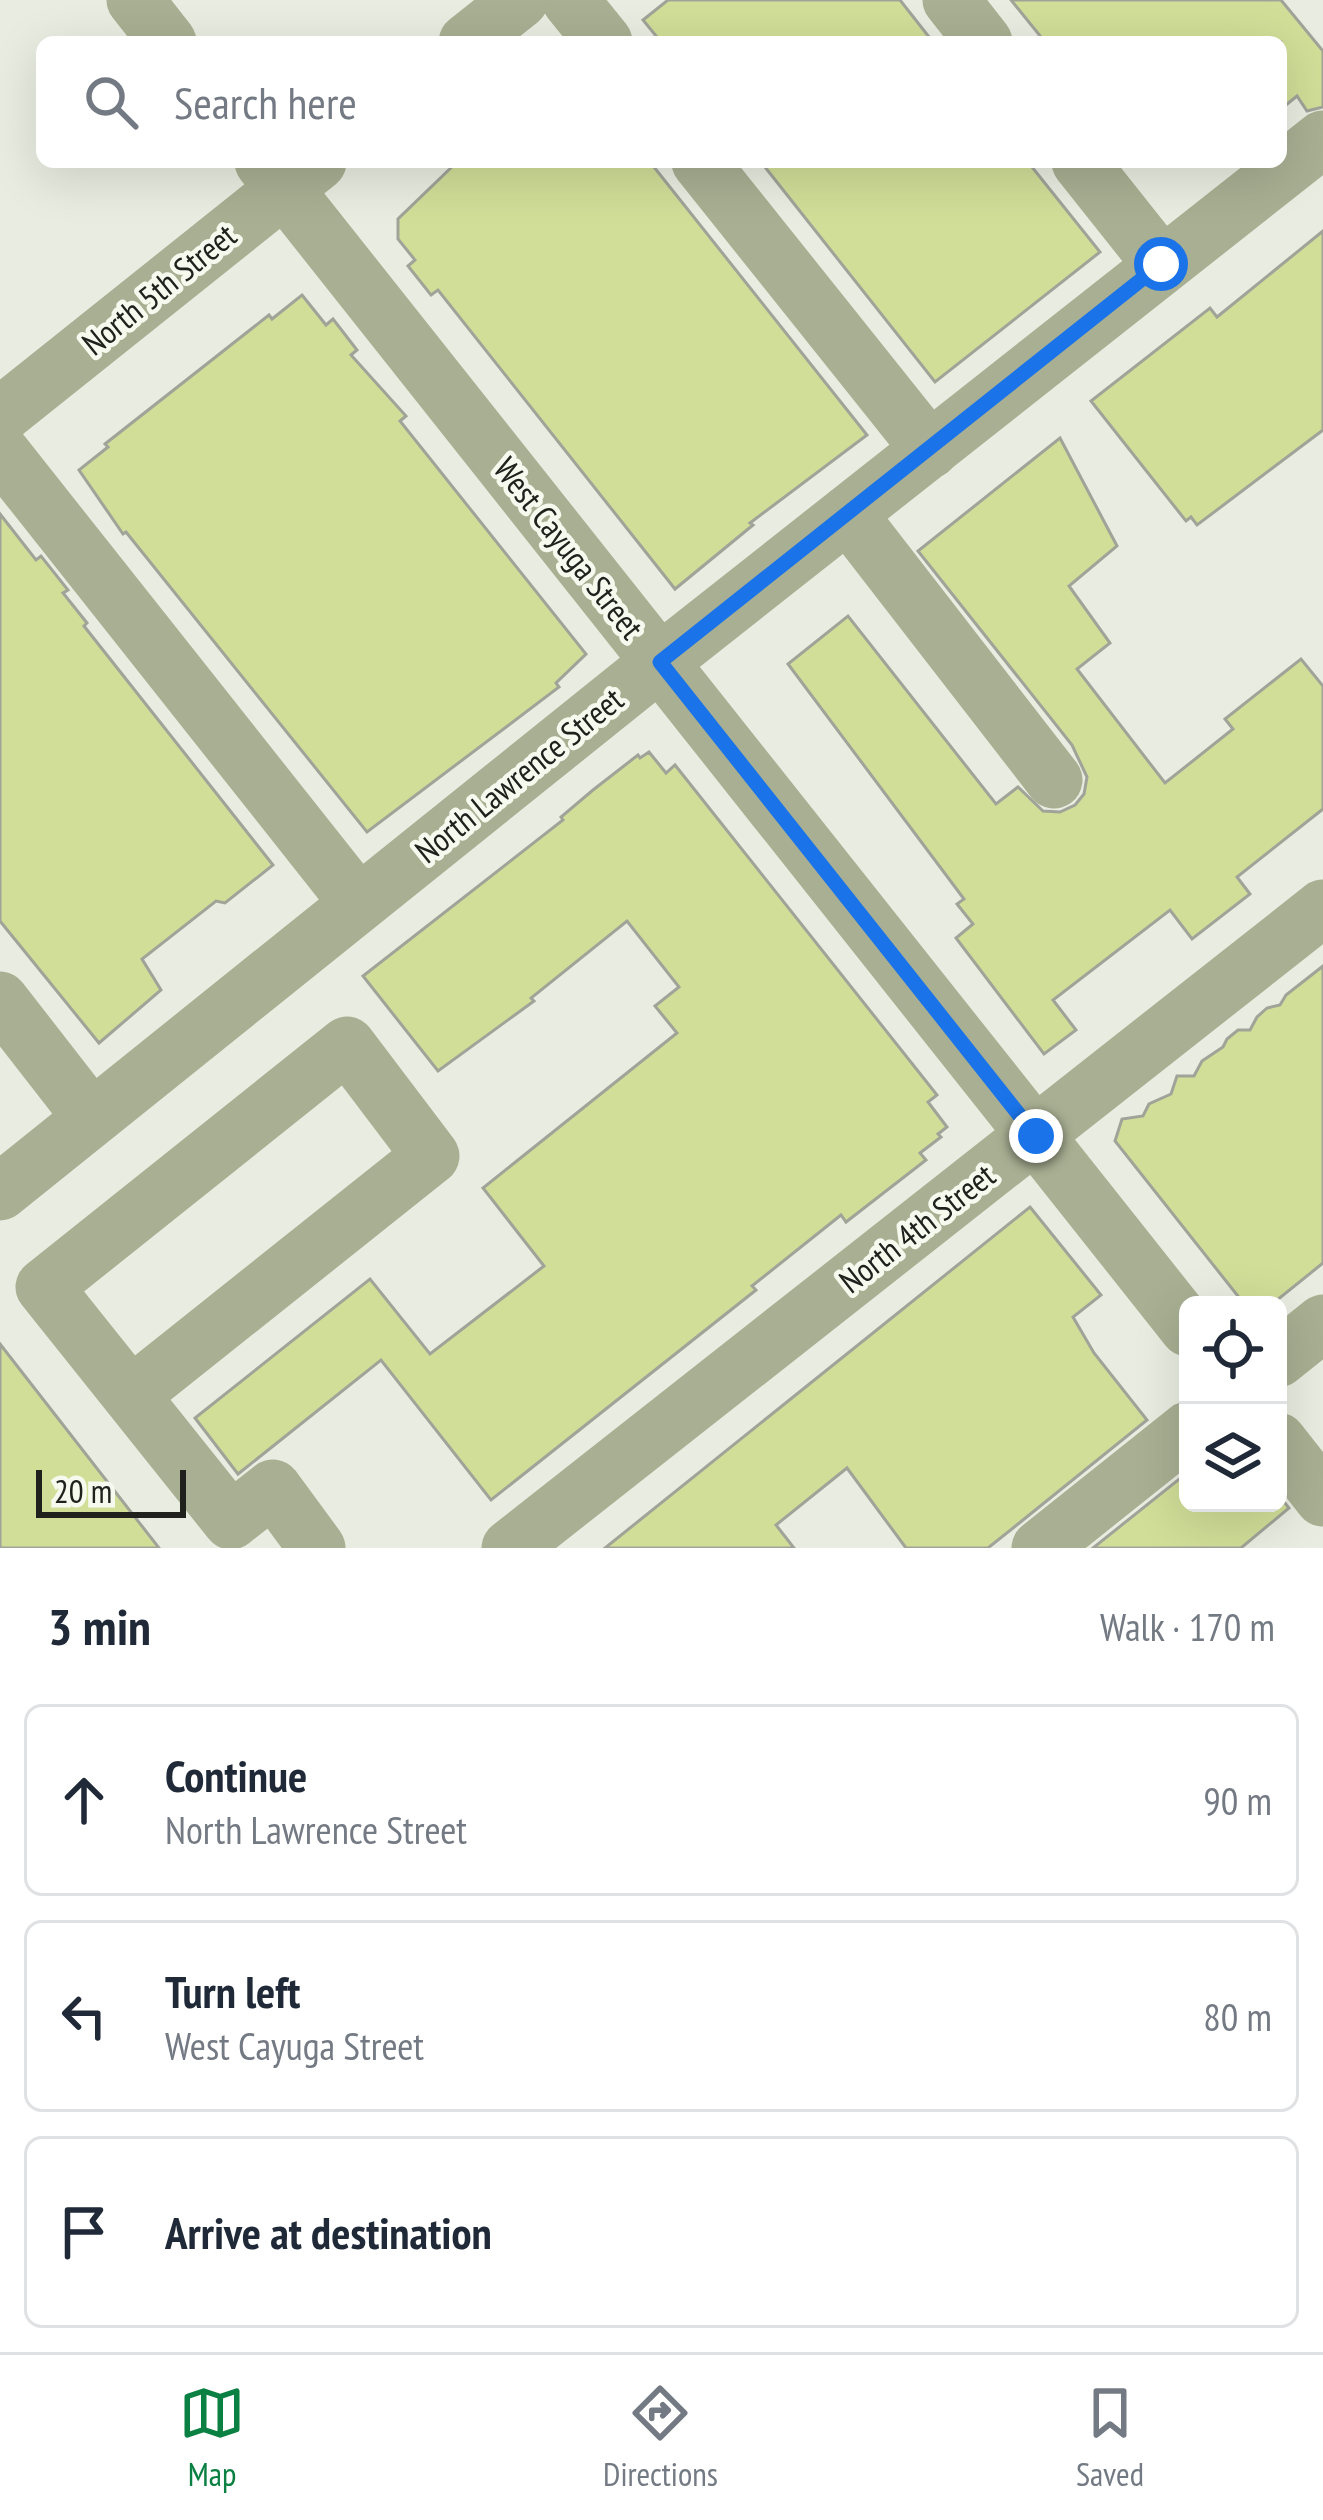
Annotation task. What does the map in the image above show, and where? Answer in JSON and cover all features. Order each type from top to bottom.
[{"type":"street","points":[[135,0],[163,36]]},
{"type":"street","points":[[475,36],[520,0]]},
{"type":"street","points":[[570,0],[599,36]]},
{"type":"street","points":[[951,0],[980,36]]},
{"type":"street","name":"North Lawrence Street","points":[[1287,168],[1323,140]]},
{"type":"street","points":[[705,168],[930,450]]},
{"type":"street","points":[[1085,168],[1161,264]]},
{"type":"street","name":"North Lawrence Street","points":[[0,1192],[660,662],[1286,168]]},
{"type":"street","name":"North 5th Street","points":[[0,416],[288,171]]},
{"type":"street","name":"West Cayuga Street","points":[[288,171],[660,662],[1179,1317]]},
{"type":"street","points":[[0,451],[358,903]]},
{"type":"street","points":[[848,514],[1054,780]]},
{"type":"street","name":"North 4th Street","points":[[510,1548],[1323,908]]},
{"type":"street","points":[[0,1000],[91,1117]]},
{"type":"street","points":[[131,1395],[431,1156],[347,1045],[44,1287],[231,1521],[273,1488],[317,1548]]},
{"type":"street","points":[[1287,1352],[1323,1323]]},
{"type":"street","points":[[1040,1548],[1179,1437]]},
{"type":"street","points":[[1287,1453],[1323,1498]]},
{"type":"building","points":[[668,0],[900,0],[928,36],[656,36],[643,20]]},
{"type":"building","points":[[1011,0],[1281,0],[1323,51],[1323,107],[1307,111],[1297,96],[1287,104],[1287,36],[1040,36]]},
{"type":"building","points":[[451,168],[655,168],[867,435],[750,523],[753,525],[675,589],[438,290],[431,295],[408,266],[415,260],[398,239],[398,219]]},
{"type":"building","points":[[766,168],[1033,168],[1100,252],[935,382]]},
{"type":"building","points":[[1323,231],[1323,430],[1197,525],[1191,517],[1186,521],[1091,401],[1210,308],[1217,317]]},
{"type":"building","points":[[302,295],[326,325],[333,319],[357,350],[351,355],[406,416],[400,421],[586,654],[556,683],[559,687],[367,832],[123,534],[79,470],[108,447],[105,444],[269,315],[272,319]]},
{"type":"building","points":[[1060,438],[1117,546],[1069,586],[1110,643],[1077,669],[1165,783],[1233,729],[1225,719],[1301,659],[1323,686],[1323,809],[1237,877],[1250,894],[1192,939],[1170,910],[1053,1000],[1076,1030],[1044,1054],[956,938],[973,924],[957,904],[964,899],[788,664],[848,616],[996,804],[1018,787],[1043,811],[1060,812],[1075,805],[1084,794],[1087,777],[1072,745],[918,551]]},
{"type":"building","points":[[0,514],[36,560],[41,556],[68,590],[63,593],[87,623],[84,626],[273,865],[225,903],[216,901],[142,959],[161,990],[99,1043],[0,921]]},
{"type":"building","points":[[649,752],[666,773],[675,765],[937,1095],[928,1102],[947,1127],[920,1153],[926,1160],[846,1222],[841,1215],[752,1286],[756,1290],[491,1500],[381,1360],[238,1474],[195,1418],[370,1279],[430,1354],[544,1266],[483,1188],[677,1033],[655,1006],[679,987],[627,921],[531,998],[534,1001],[438,1071],[363,976],[563,820],[593,790],[638,755]]},
{"type":"building","points":[[1323,966],[1323,1263],[1282,1296],[1238,1296],[1115,1141],[1122,1119],[1143,1116],[1149,1104],[1171,1094],[1177,1076],[1194,1076],[1202,1061],[1238,1030],[1250,1030],[1257,1017],[1280,1005]]},
{"type":"building","points":[[1030,1207],[1101,1295],[1073,1317],[1094,1353],[1147,1420],[1018,1524],[988,1548],[906,1548],[847,1468],[776,1525],[794,1548],[605,1548]]},
{"type":"building","points":[[0,1344],[159,1548],[0,1548]]},
{"type":"building","points":[[1179,1479],[1179,1512],[1284,1512],[1241,1548],[1093,1548]]},
{"type":"route","points":[[1036,1136],[660,662],[1161,264]]}]
